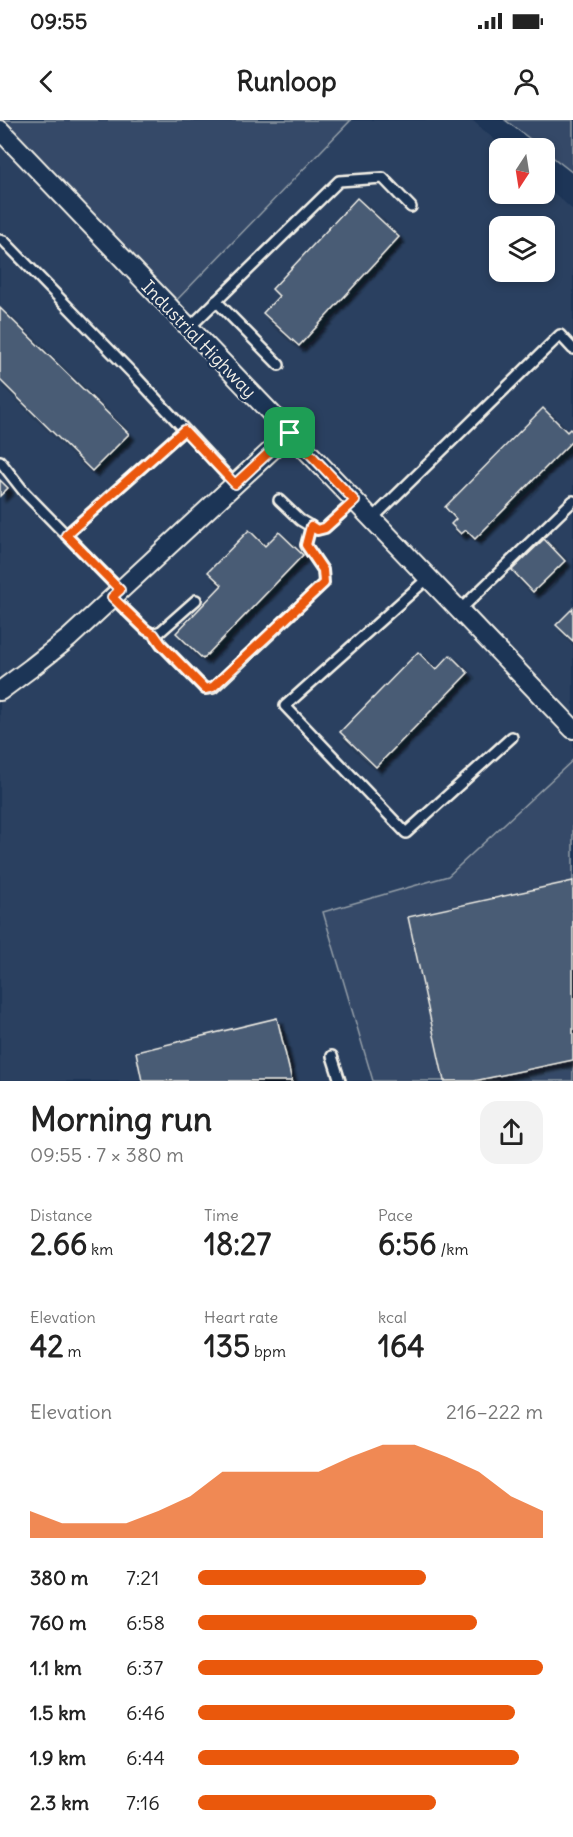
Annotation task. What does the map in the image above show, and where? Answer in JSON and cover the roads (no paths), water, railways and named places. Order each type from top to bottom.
[{"type":"street","name":"Industrial Highway","points":[[0,130],[573,729]]},
{"type":"street","points":[[0,691],[69,638],[290,433]]},
{"type":"lane","points":[[189,328],[339,181],[383,178],[411,207]]},
{"type":"lane","points":[[0,240],[4,241],[102,342],[235,484]]},
{"type":"lane","points":[[216,302],[279,365]]},
{"type":"lane","points":[[372,519],[560,335],[573,349]]},
{"type":"lane","points":[[66,535],[184,430]]},
{"type":"lane","points":[[0,461],[25,493],[66,535],[146,630],[154,634],[205,689],[213,687],[324,583],[323,570],[306,545],[311,526]]},
{"type":"lane","points":[[279,500],[300,520],[317,530],[325,528],[355,501]]},
{"type":"lane","points":[[460,610],[573,501]]},
{"type":"lane","points":[[428,578],[285,706],[406,833],[512,737]]},
{"type":"lane","points":[[154,634],[161,631],[196,600]]},
{"type":"lane","points":[[332,1056],[340,1081]]}]
